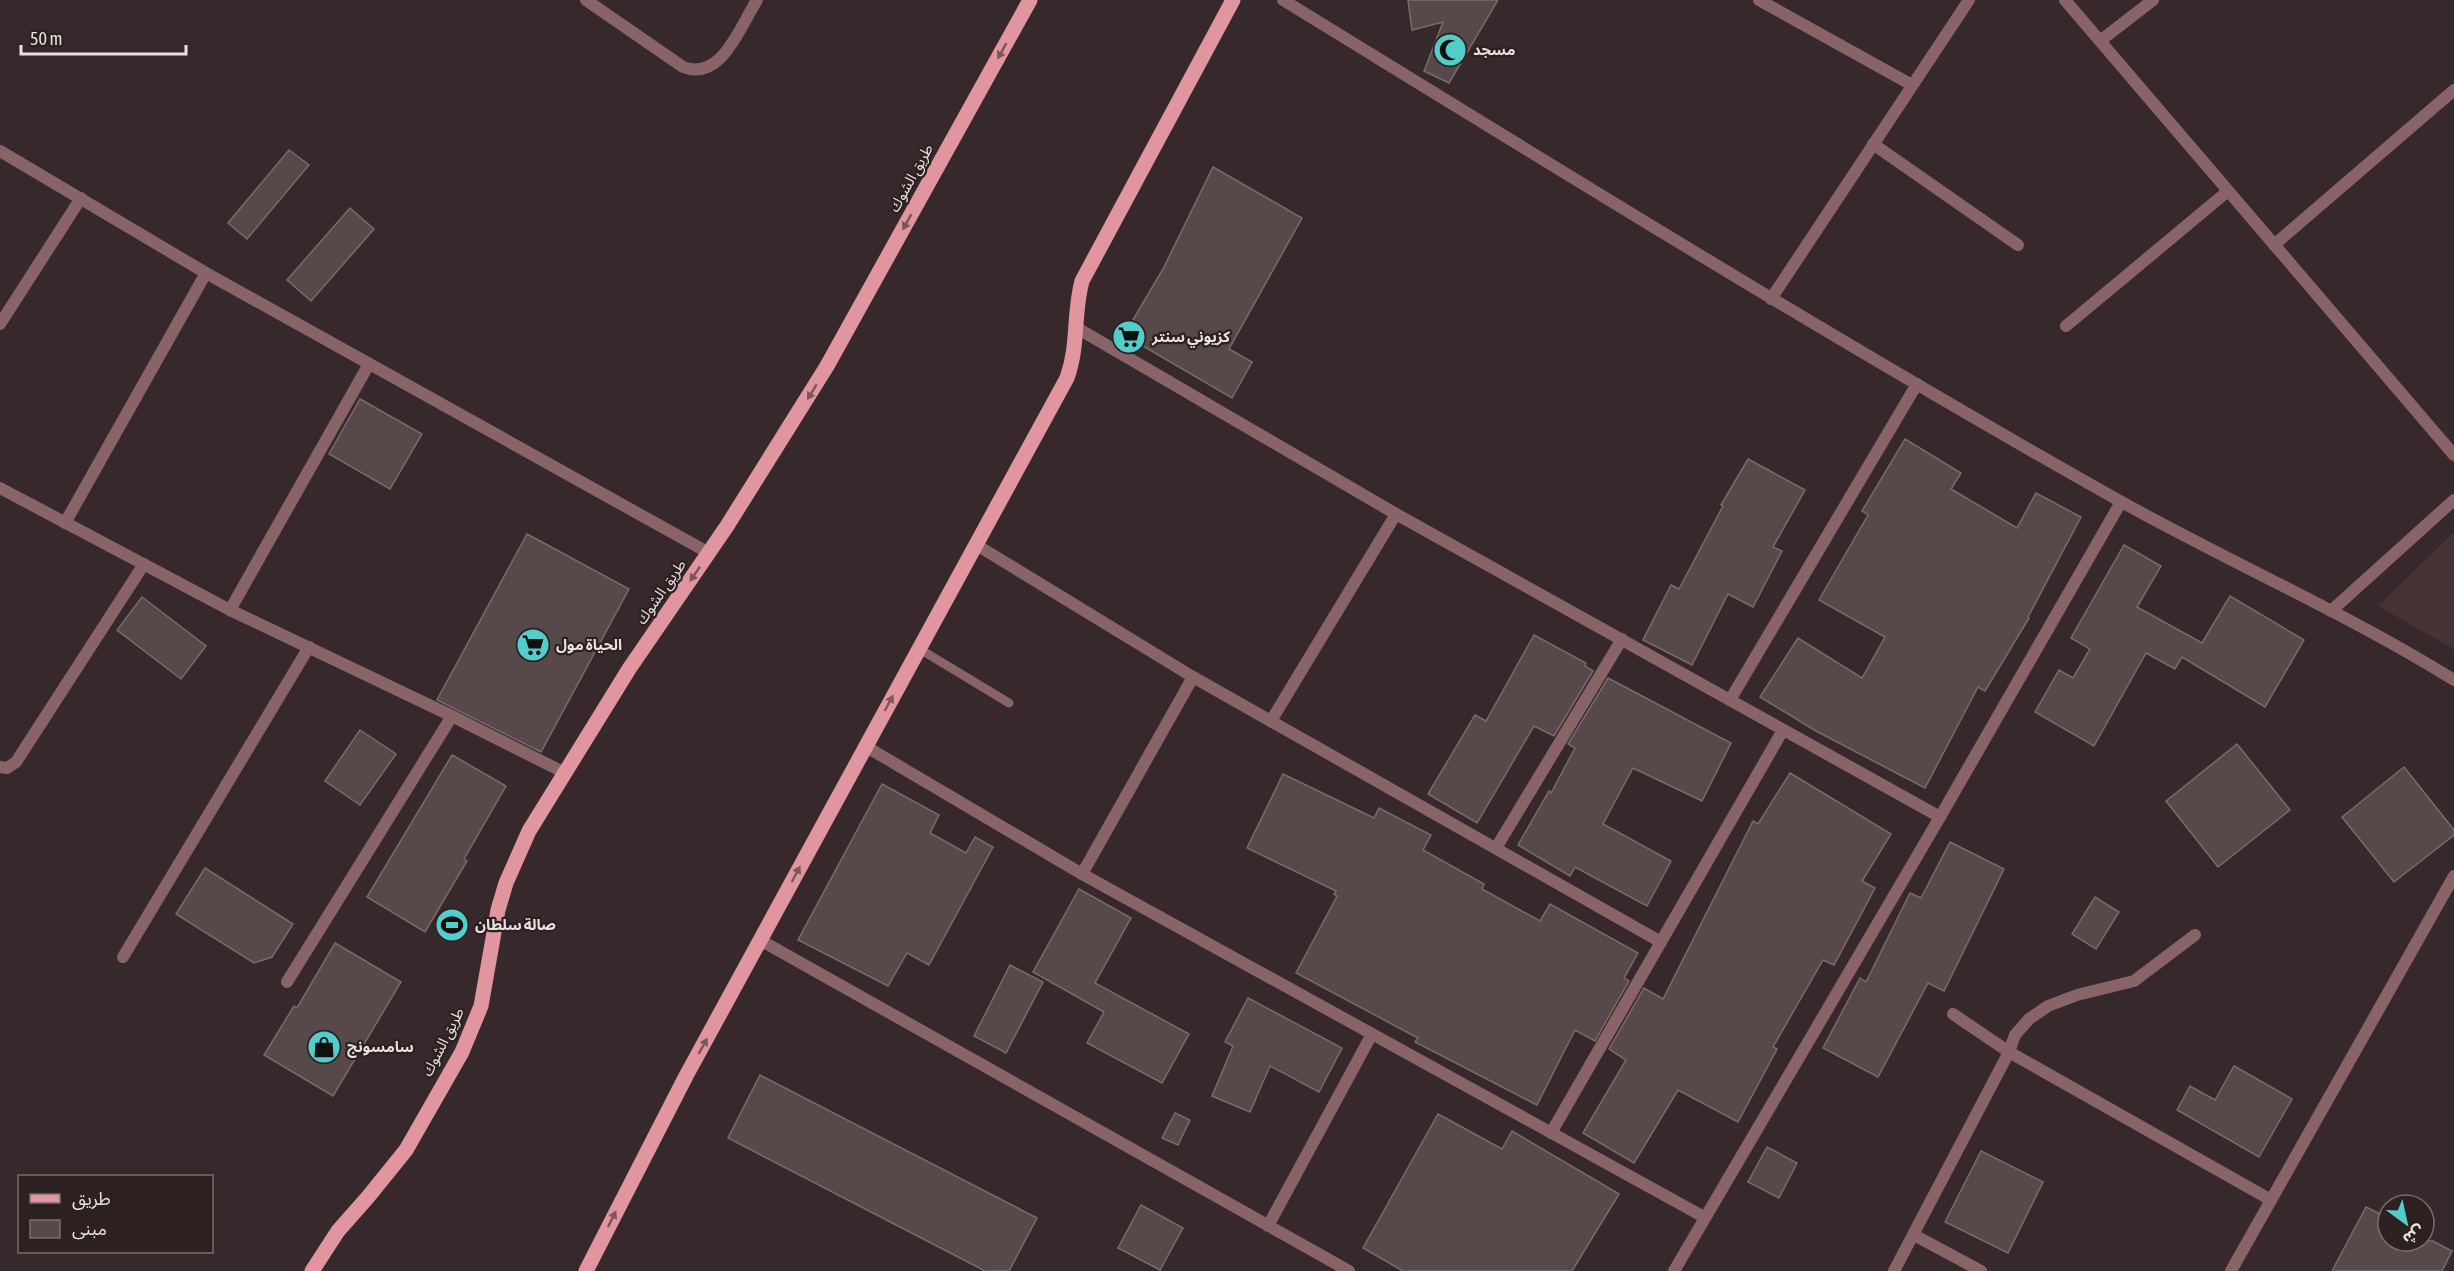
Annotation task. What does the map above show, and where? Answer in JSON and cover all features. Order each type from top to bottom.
[{"type":"main road","name":"طريق الشوك","points":[[312,1271],[338,1231],[406,1149],[462,1052],[481,1006],[496,919],[506,883],[529,831],[629,669],[709,553],[827,366],[1030,0]]},
{"type":"main road","points":[[586,1271],[653,1139],[1066,378],[1076,347],[1076,306],[1082,281],[1233,0]]},
{"type":"street","points":[[586,0],[683,68],[698,71],[705,70],[718,62],[757,0]]},
{"type":"street","points":[[1283,0],[1771,299],[1917,384],[2121,502],[2331,611],[2454,680]]},
{"type":"street","points":[[1759,0],[1912,86]]},
{"type":"street","points":[[1771,299],[1969,0]]},
{"type":"street","points":[[2065,0],[2454,455]]},
{"type":"street","points":[[2100,41],[2153,0]]},
{"type":"street","points":[[2274,245],[2454,90]]},
{"type":"street","points":[[1874,144],[2018,245]]},
{"type":"street","points":[[0,151],[206,273],[709,553]]},
{"type":"street","points":[[2066,326],[2228,191]]},
{"type":"street","points":[[0,324],[81,198]]},
{"type":"street","points":[[65,523],[206,273]]},
{"type":"street","points":[[1077,328],[1396,514],[1940,817]]},
{"type":"street","points":[[230,610],[369,364]]},
{"type":"street","points":[[1730,700],[1917,384]]},
{"type":"street","points":[[0,488],[230,610],[452,716],[565,773]]},
{"type":"street","points":[[2331,611],[2454,500]]},
{"type":"street","points":[[1674,1271],[1940,817],[2121,502]]},
{"type":"street","points":[[1271,721],[1396,514]]},
{"type":"street","points":[[975,544],[1193,677],[1661,942]]},
{"type":"street","points":[[0,767],[7,768],[16,762],[144,564]]},
{"type":"street","points":[[1496,848],[1622,639]]},
{"type":"street","points":[[123,957],[309,647]]},
{"type":"street","points":[[1082,874],[1193,677]]},
{"type":"street","points":[[287,982],[452,716]]},
{"type":"street","points":[[1551,1133],[1783,730]]},
{"type":"street","points":[[865,746],[1082,874],[1704,1217]]},
{"type":"street","points":[[2231,1271],[2454,876]]},
{"type":"street","points":[[1894,1271],[2009,1052],[2015,1035],[2029,1019],[2048,1006],[2077,995],[2134,981],[2195,935]]},
{"type":"street","points":[[760,940],[1348,1271]]},
{"type":"street","points":[[1953,1014],[2009,1052],[2271,1200]]},
{"type":"street","points":[[1268,1226],[1372,1034]]},
{"type":"street","points":[[1914,1235],[1981,1271]]},
{"type":"lane","points":[[918,648],[1009,703]]},
{"type":"shaded area","points":[[2454,532],[2454,649],[2378,606]]},
{"type":"building","name":"مسجد","points":[[1408,0],[1498,0],[1449,83],[1424,71],[1443,22],[1412,30]]},
{"type":"building","points":[[289,150],[309,165],[247,239],[228,223]]},
{"type":"building","points":[[1213,167],[1302,218],[1229,349],[1252,362],[1232,398],[1124,335],[1163,269]]},
{"type":"building","points":[[350,208],[374,229],[311,301],[287,280]]},
{"type":"building","points":[[360,399],[422,434],[390,489],[329,454]]},
{"type":"building","points":[[1905,439],[1961,473],[1951,489],[2017,528],[2036,493],[2081,517],[2029,618],[1985,691],[1978,687],[1925,788],[1816,731],[1760,697],[1798,638],[1862,678],[1885,637],[1819,600],[1868,515],[1862,511]]},
{"type":"building","points":[[1748,459],[1805,490],[1773,547],[1782,551],[1753,607],[1728,594],[1692,665],[1643,640],[1671,585],[1679,589],[1723,506],[1721,505]]},
{"type":"building","name":"الحياة مول","points":[[527,534],[629,589],[541,752],[437,700]]},
{"type":"building","points":[[2124,545],[2161,566],[2137,607],[2202,643],[2230,596],[2304,640],[2265,707],[2182,657],[2175,669],[2146,653],[2094,746],[2035,712],[2059,670],[2073,678],[2090,649],[2071,638]]},
{"type":"building","points":[[142,597],[206,646],[181,679],[117,630]]},
{"type":"building","points":[[1534,635],[1586,663],[1585,666],[1593,671],[1554,736],[1534,726],[1477,823],[1428,794],[1475,715],[1486,721]]},
{"type":"building","points":[[1608,678],[1731,743],[1702,801],[1633,768],[1603,824],[1671,861],[1647,906],[1575,867],[1570,876],[1518,845],[1549,791],[1551,793],[1575,748],[1568,744]]},
{"type":"building","points":[[360,730],[396,754],[360,805],[325,781]]},
{"type":"building","points":[[2237,744],[2290,810],[2218,867],[2166,801]]},
{"type":"building","points":[[452,755],[506,786],[464,859],[467,861],[425,932],[367,897]]},
{"type":"building","points":[[2404,767],[2454,830],[2454,835],[2394,882],[2342,817]]},
{"type":"building","points":[[1790,773],[1891,834],[1862,881],[1875,888],[1834,965],[1823,960],[1773,1047],[1777,1049],[1738,1122],[1678,1090],[1634,1163],[1583,1133],[1626,1060],[1609,1049],[1644,988],[1663,999],[1753,821],[1758,824]]},
{"type":"building","points":[[1283,774],[1374,818],[1379,808],[1431,835],[1423,850],[1484,884],[1482,889],[1540,921],[1550,904],[1638,953],[1624,978],[1629,981],[1595,1041],[1575,1030],[1537,1105],[1415,1042],[1418,1038],[1296,973],[1337,896],[1334,894],[1336,891],[1247,848]]},
{"type":"building","points":[[882,784],[939,815],[930,833],[966,853],[975,837],[993,847],[929,965],[907,953],[888,986],[798,940]]},
{"type":"building","points":[[1950,842],[2004,869],[1944,991],[1928,983],[1878,1077],[1823,1048],[1860,978],[1866,982],[1910,893],[1921,898]]},
{"type":"building","points":[[205,868],[293,924],[272,957],[254,963],[176,914]]},
{"type":"building","points":[[1079,889],[1131,918],[1095,983],[1189,1034],[1162,1083],[1087,1043],[1104,1012],[1033,972]]},
{"type":"building","points":[[2095,897],[2119,912],[2096,949],[2072,934]]},
{"type":"building","points":[[335,943],[401,982],[333,1096],[264,1055],[294,1006],[297,1008]]},
{"type":"building","points":[[1010,965],[1043,982],[1006,1053],[974,1036]]},
{"type":"building","points":[[1248,998],[1342,1048],[1319,1092],[1270,1066],[1250,1112],[1212,1096],[1233,1046],[1225,1042]]},
{"type":"building","points":[[2234,1066],[2292,1099],[2259,1157],[2177,1110],[2190,1086],[2215,1100]]},
{"type":"building","points":[[760,1075],[1037,1218],[1009,1271],[985,1271],[728,1138]]},
{"type":"building","points":[[1175,1113],[1190,1120],[1178,1145],[1162,1138]]},
{"type":"building","points":[[1438,1114],[1502,1149],[1512,1131],[1619,1194],[1572,1271],[1403,1271],[1363,1248]]},
{"type":"building","points":[[1767,1147],[1797,1163],[1779,1198],[1748,1182]]},
{"type":"building","points":[[1981,1151],[2043,1182],[2008,1253],[1945,1222]]},
{"type":"building","points":[[1141,1205],[1183,1228],[1160,1270],[1118,1248]]},
{"type":"building","points":[[2366,1207],[2376,1212],[2376,1253],[2436,1253],[2436,1243],[2452,1251],[2442,1271],[2332,1271]]},
{"type":"place","name":"مسجد","points":[[1450,50]]},
{"type":"place","name":"كزيوني سنتر","points":[[1129,337]]},
{"type":"place","name":"الحياة مول","points":[[533,645]]},
{"type":"place","name":"صالة سلطان","points":[[452,925]]},
{"type":"place","name":"سامسونج","points":[[324,1047]]}]
